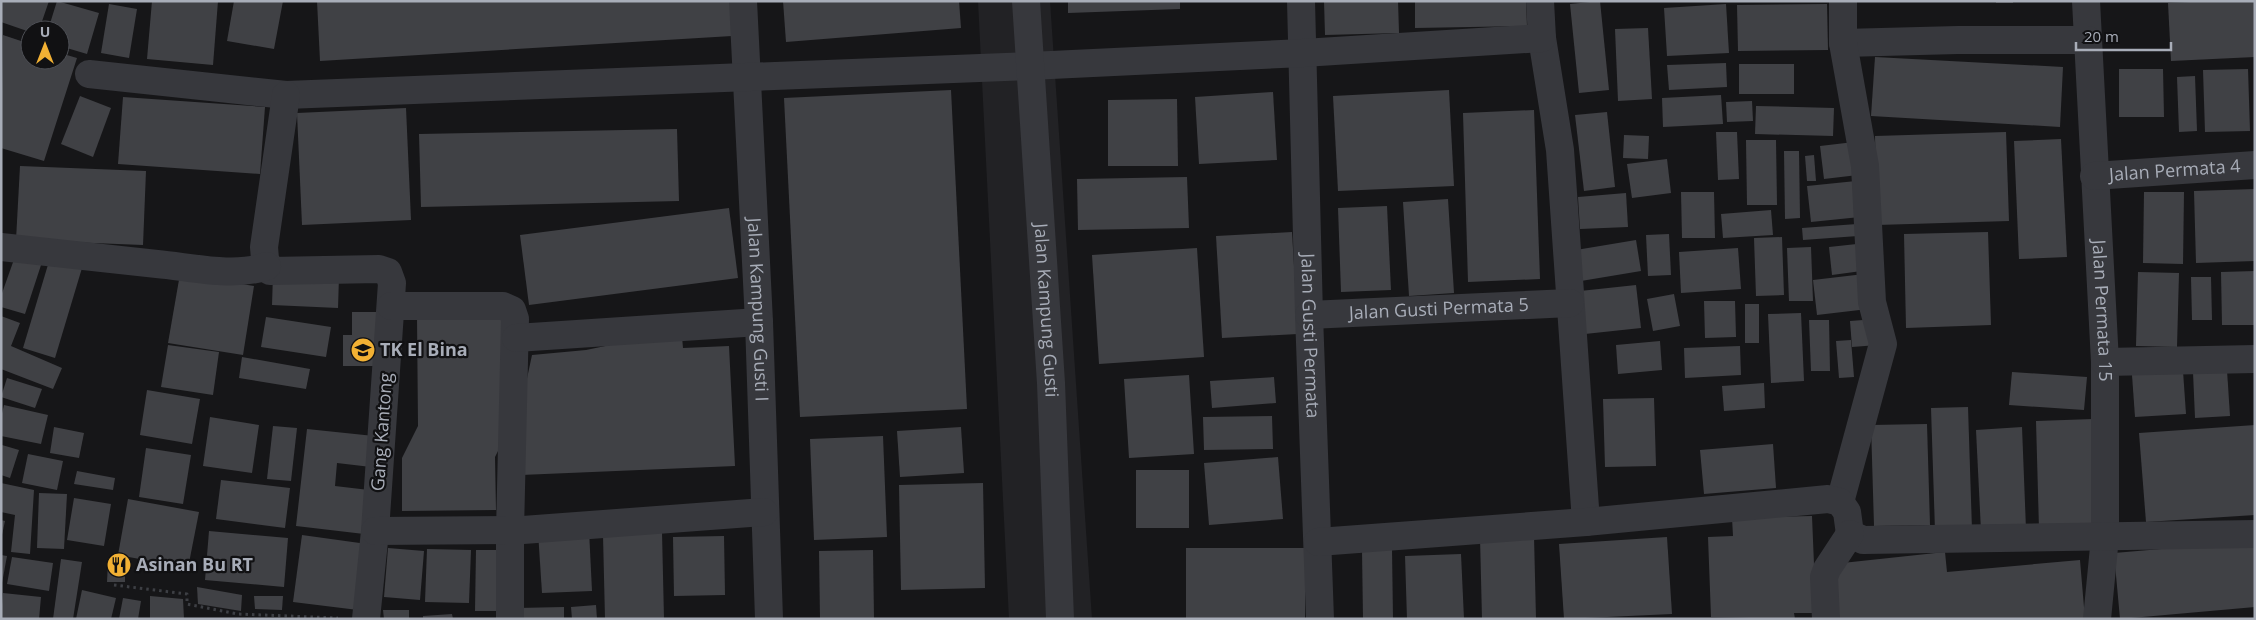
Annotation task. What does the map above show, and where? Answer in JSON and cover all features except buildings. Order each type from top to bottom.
[{"type":"street","name":"Jalan Kampung Gusti I","points":[[743,1],[759,322],[769,619]]},
{"type":"street","name":"Jalan Kampung Gusti","points":[[1026,1],[1051,382],[1060,619]]},
{"type":"street","name":"Jalan Gusti Permata","points":[[1301,1],[1309,316],[1320,619]]},
{"type":"street","points":[[1540,1],[1533,38],[1560,150],[1586,522]]},
{"type":"street","points":[[1840,502],[1883,344],[1872,302],[1865,166],[1844,43],[1843,1]]},
{"type":"street","name":"Jalan Permata 15","points":[[2086,1],[2105,362],[2104,537],[2097,619]]},
{"type":"street","points":[[89,74],[286,95],[1030,66],[1303,53],[1533,38]]},
{"type":"street","points":[[1844,43],[1958,40],[2088,40]]},
{"type":"street","points":[[1,247],[87,258],[218,270],[253,270],[268,266],[264,247],[286,95]]},
{"type":"street","name":"Jalan Permata 4","points":[[2094,176],[2255,165]]},
{"type":"street","name":"Gang Kantong","points":[[268,266],[270,271],[379,269],[388,272],[392,283],[375,531],[366,619]]},
{"type":"street","name":"Jalan Gusti Permata 5","points":[[1309,316],[1570,303]]},
{"type":"street","points":[[391,306],[503,306],[512,310],[515,319],[516,338],[510,531],[510,619]]},
{"type":"street","points":[[516,338],[759,322]]},
{"type":"street","points":[[2105,362],[2255,359]]},
{"type":"street","points":[[1318,542],[1586,522],[1828,499],[1840,502],[1847,512],[1850,534],[1826,570],[1824,577],[1826,619]]},
{"type":"street","points":[[375,531],[510,531],[764,512]]},
{"type":"street","points":[[1850,534],[1863,540],[2255,534]]},
{"type":"path","points":[[114,585],[187,594],[187,604],[238,614],[366,619]]},
{"type":"shaded area","points":[[978,1],[1050,1],[1092,619],[1009,619]]},
{"type":"place","name":"TK El Bina","points":[[363,350]]},
{"type":"place","name":"Asinan Bu RT","points":[[119,565]]}]
